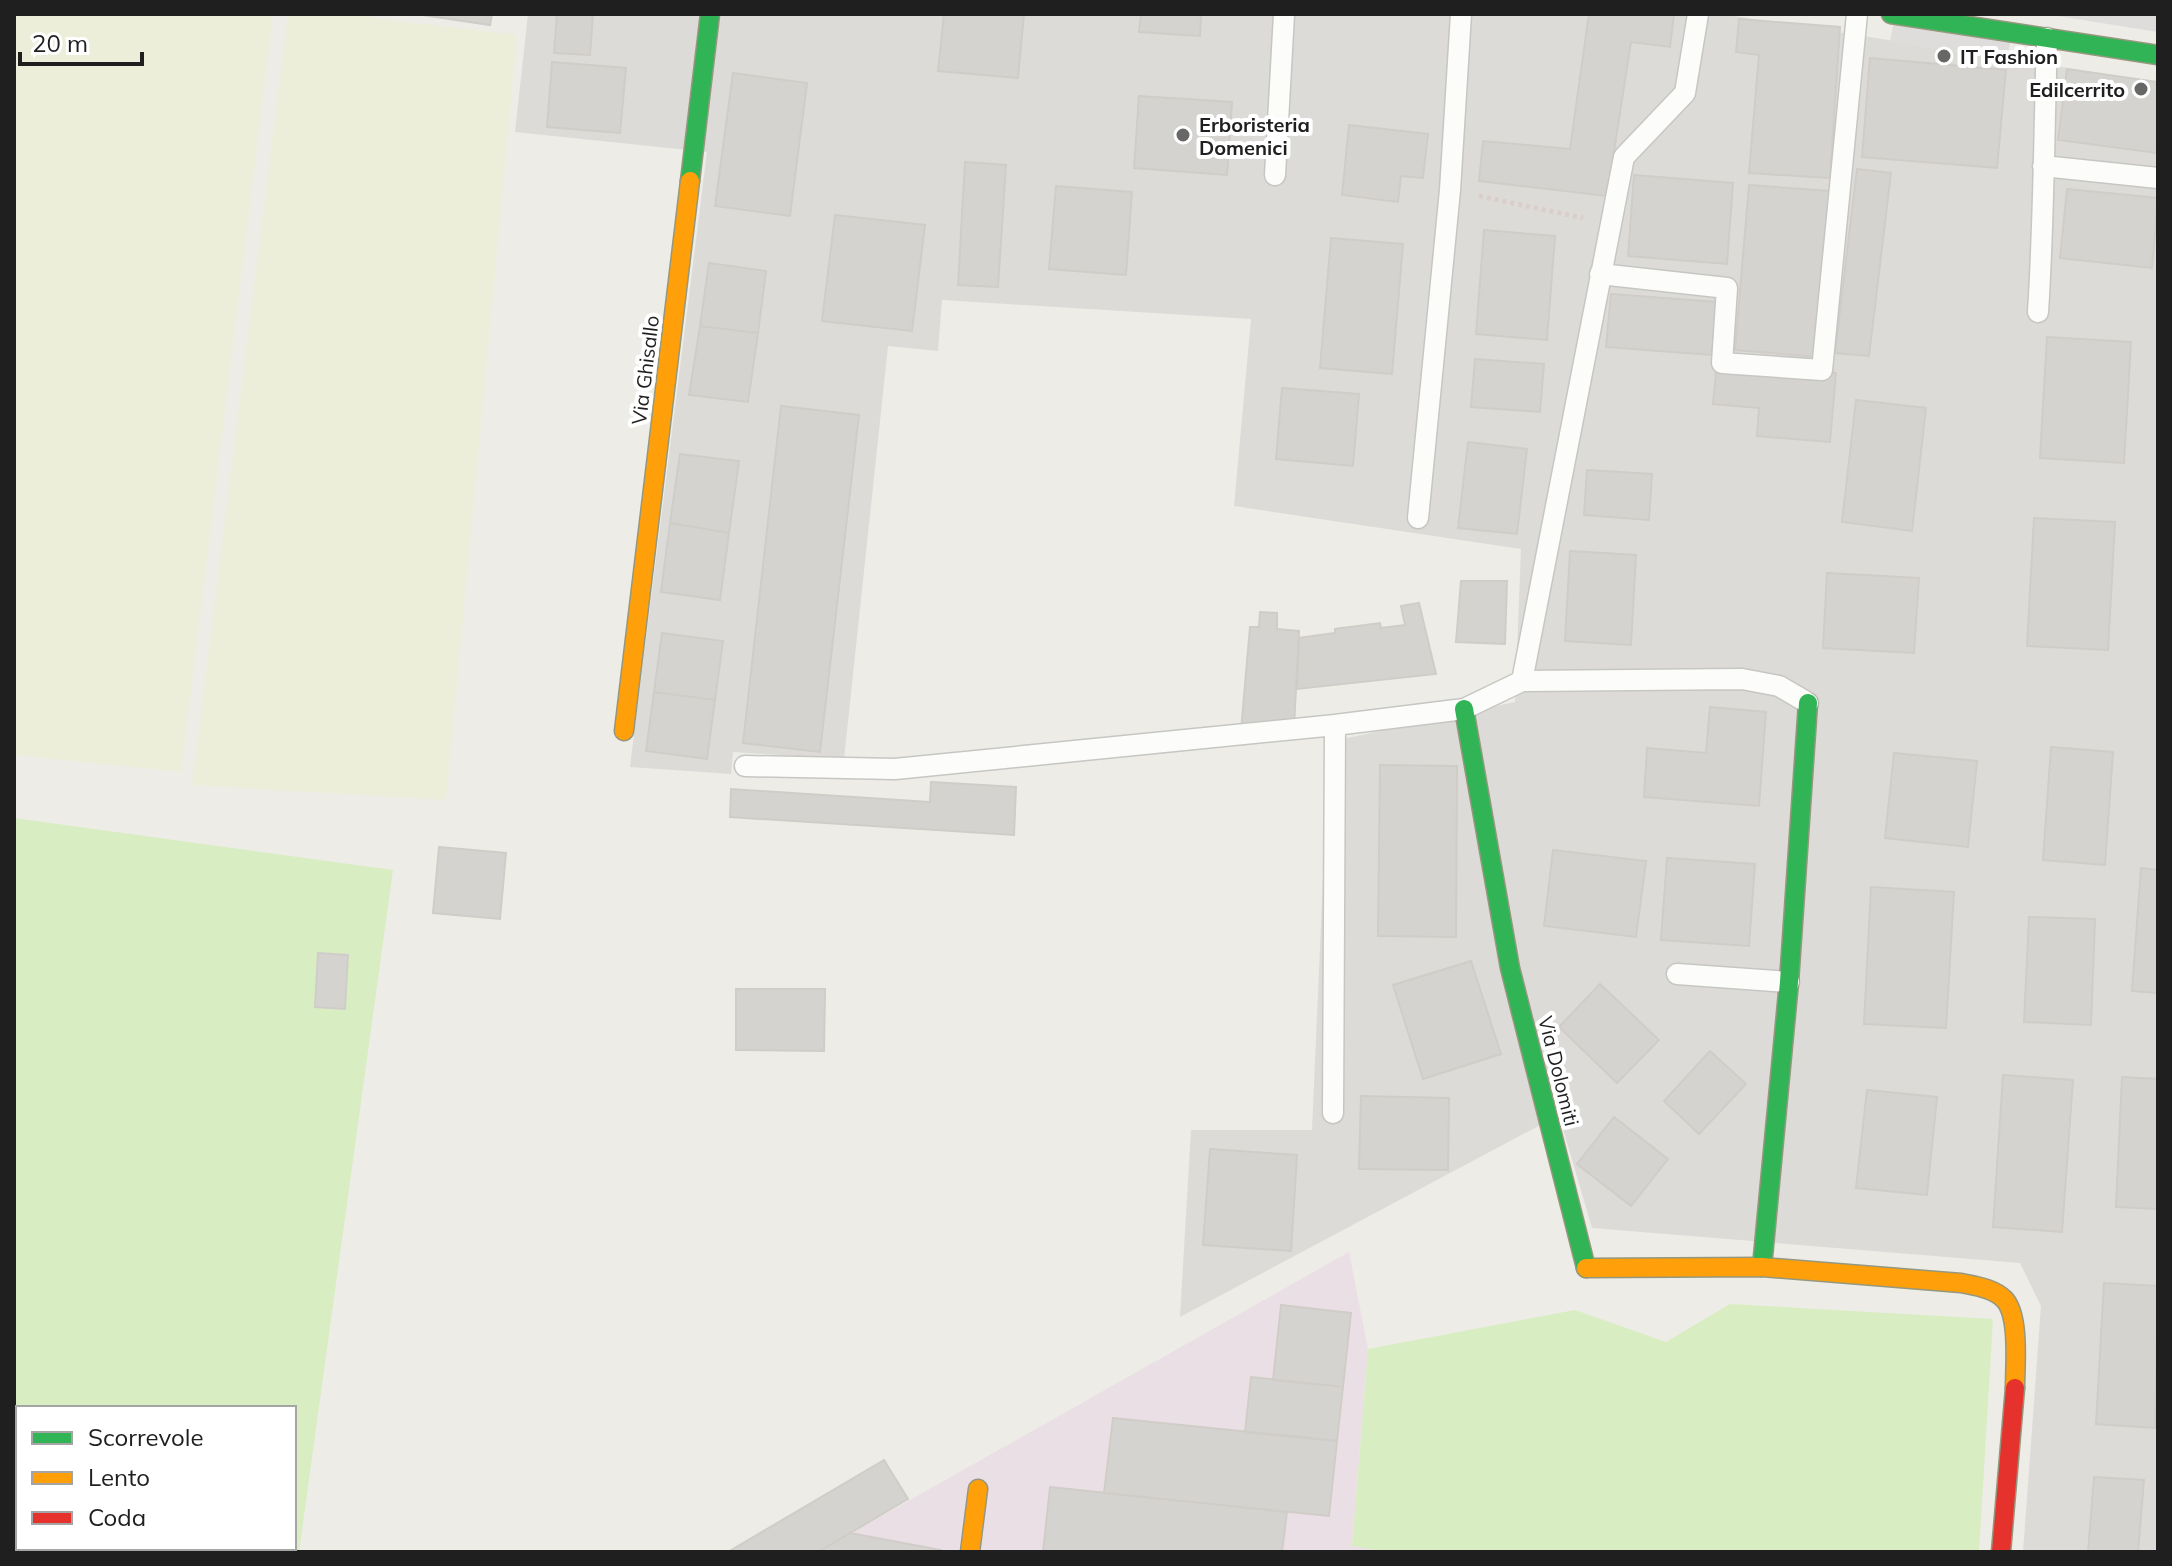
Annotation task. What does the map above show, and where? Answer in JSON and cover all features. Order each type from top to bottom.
[{"type":"street","name":"Via Ghisallo","points":[[624,731],[710,14]]},
{"type":"street","points":[[1891,14],[2158,55]]},
{"type":"street","points":[[1762,1267],[1789,982],[1808,703]]},
{"type":"street","name":"Via Dolomiti","points":[[1464,709],[1510,968],[1586,1270],[1762,1267],[1961,1283],[1988,1289],[2009,1304],[2014,1326],[2015,1366],[2001,1552]]},
{"type":"street","points":[[970,1552],[978,1489]]},
{"type":"lane","points":[[1275,175],[1284,14]]},
{"type":"lane","points":[[1418,518],[1450,190],[1461,14]]},
{"type":"lane","points":[[1522,681],[1624,157],[1685,93],[1698,14]]},
{"type":"lane","points":[[1600,274],[1727,288],[1722,363],[1822,370],[1857,14]]},
{"type":"lane","points":[[2038,312],[2044,230],[2047,38]]},
{"type":"lane","points":[[2043,166],[2158,178]]},
{"type":"lane","points":[[745,766],[895,769],[1335,725],[1464,709],[1522,681],[1742,679],[1779,686],[1808,703]]},
{"type":"lane","points":[[1333,1113],[1335,725]]},
{"type":"lane","points":[[1677,974],[1789,982]]},
{"type":"path","points":[[1450,190],[1612,224]]},
{"type":"shaded area","points":[[528,14],[1721,14],[2158,82],[2158,1552],[2023,1552],[2041,1306],[2020,1263],[1592,1228],[1559,1115],[1180,1317],[1191,1130],[1312,1130],[1329,742],[1515,702],[1521,549],[1234,506],[1251,319],[942,300],[938,351],[888,346],[844,759],[733,752],[731,774],[630,767],[707,152],[515,132]]},
{"type":"shaded area","points":[[2045,14],[2158,14],[2158,32]]},
{"type":"shaded area","points":[[1894,20],[2011,38],[2007,60],[1890,42]]},
{"type":"shaded area","points":[[1349,1252],[1368,1349],[1352,1545],[1385,1552],[818,1552]]},
{"type":"green space","points":[[14,14],[273,14],[181,772],[14,755]]},
{"type":"green space","points":[[288,14],[371,14],[371,18],[517,35],[446,800],[192,785]]},
{"type":"green space","points":[[14,818],[393,870],[299,1552],[14,1552]]},
{"type":"green space","points":[[1730,1304],[1993,1319],[1979,1552],[1386,1552],[1352,1546],[1368,1349],[1575,1310],[1666,1342]]},
{"type":"building","points":[[416,14],[492,14],[490,25]]},
{"type":"building","points":[[557,14],[593,14],[590,55],[554,53]]},
{"type":"building","points":[[944,14],[1024,14],[1018,78],[938,71]]},
{"type":"building","points":[[1141,14],[1201,14],[1200,36],[1139,32]]},
{"type":"building","points":[[1589,14],[1674,14],[1670,47],[1631,42],[1607,196],[1479,181],[1483,141],[1570,149]]},
{"type":"building","points":[[1739,19],[1840,27],[1830,178],[1749,173],[1759,55],[1736,52]]},
{"type":"building","points":[[1870,58],[2006,70],[1997,168],[1862,157]]},
{"type":"building","points":[[552,62],[626,68],[620,133],[547,127]]},
{"type":"building","points":[[2067,69],[2158,82],[2158,153],[2058,140]]},
{"type":"building","points":[[733,73],[807,83],[790,216],[715,206]]},
{"type":"building","name":"Erboristeria Domenici","points":[[1139,96],[1232,102],[1227,175],[1134,168]]},
{"type":"building","points":[[1349,125],[1428,134],[1423,178],[1401,176],[1398,202],[1342,195]]},
{"type":"building","points":[[965,162],[1006,165],[998,287],[958,285]]},
{"type":"building","points":[[1857,169],[1891,173],[1869,356],[1835,353]]},
{"type":"building","points":[[1634,175],[1733,183],[1727,264],[1628,256]]},
{"type":"building","points":[[1749,185],[1830,191],[1817,357],[1735,350]]},
{"type":"building","points":[[1056,186],[1132,192],[1126,275],[1049,269]]},
{"type":"building","points":[[2067,189],[2158,198],[2152,268],[2060,258]]},
{"type":"building","points":[[835,215],[925,225],[912,331],[822,321]]},
{"type":"building","points":[[1484,230],[1555,236],[1547,340],[1476,334]]},
{"type":"building","points":[[1331,238],[1403,244],[1392,374],[1320,368]]},
{"type":"building","points":[[709,263],[766,271],[758,333],[700,326]]},
{"type":"building","points":[[1611,294],[1717,302],[1712,355],[1606,347]]},
{"type":"building","points":[[700,326],[758,333],[748,402],[689,395]]},
{"type":"building","points":[[2047,337],[2131,342],[2124,463],[2040,458]]},
{"type":"building","points":[[1475,359],[1544,364],[1540,412],[1471,407]]},
{"type":"building","points":[[1717,363],[1836,373],[1830,442],[1757,436],[1759,408],[1713,404]]},
{"type":"building","points":[[1282,388],[1359,394],[1353,466],[1276,459]]},
{"type":"building","points":[[1856,400],[1926,408],[1912,531],[1842,522]]},
{"type":"building","points":[[781,406],[859,415],[820,752],[743,743]]},
{"type":"building","points":[[1468,442],[1527,449],[1517,534],[1458,528]]},
{"type":"building","points":[[680,454],[739,461],[729,533],[670,523]]},
{"type":"building","points":[[1587,470],[1652,474],[1649,520],[1584,515]]},
{"type":"building","points":[[2034,518],[2115,522],[2108,650],[2027,646]]},
{"type":"building","points":[[670,523],[729,533],[720,600],[661,592]]},
{"type":"building","points":[[1570,551],[1636,555],[1631,645],[1565,641]]},
{"type":"building","points":[[1827,573],[1919,578],[1914,653],[1823,648]]},
{"type":"building","points":[[1461,581],[1507,581],[1505,644],[1456,642]]},
{"type":"building","points":[[1419,603],[1436,674],[1297,689],[1299,638],[1380,623],[1381,628],[1405,625],[1401,606]]},
{"type":"building","points":[[1260,612],[1277,613],[1277,629],[1299,631],[1294,727],[1241,731],[1250,627],[1259,627]]},
{"type":"building","points":[[662,633],[723,641],[715,700],[654,692]]},
{"type":"building","points":[[654,692],[715,700],[707,759],[646,751]]},
{"type":"building","points":[[1710,707],[1766,712],[1759,806],[1644,797],[1647,748],[1706,753]]},
{"type":"building","points":[[2051,747],[2113,752],[2105,865],[2043,860]]},
{"type":"building","points":[[1894,753],[1977,761],[1968,847],[1885,838]]},
{"type":"building","points":[[1380,765],[1457,766],[1456,937],[1378,936]]},
{"type":"building","points":[[931,782],[1016,787],[1014,835],[730,817],[731,789],[930,802]]},
{"type":"building","points":[[439,847],[506,853],[500,919],[433,913]]},
{"type":"building","points":[[1553,850],[1646,861],[1636,937],[1544,926]]},
{"type":"building","points":[[1667,858],[1755,864],[1749,946],[1661,940]]},
{"type":"building","points":[[2141,868],[2158,870],[2158,993],[2132,991]]},
{"type":"building","points":[[1871,887],[1954,892],[1946,1028],[1864,1024]]},
{"type":"building","points":[[2029,917],[2095,919],[2091,1025],[2024,1022]]},
{"type":"building","points":[[318,953],[348,955],[345,1009],[315,1007]]},
{"type":"building","points":[[1471,961],[1501,1054],[1423,1079],[1393,985]]},
{"type":"building","points":[[1600,984],[1659,1040],[1617,1083],[1559,1027]]},
{"type":"building","points":[[736,989],[825,989],[824,1051],[736,1050]]},
{"type":"building","points":[[1710,1051],[1746,1084],[1699,1134],[1664,1101]]},
{"type":"building","points":[[2003,1075],[2073,1080],[2062,1232],[1993,1227]]},
{"type":"building","points":[[2122,1077],[2158,1079],[2158,1209],[2116,1207]]},
{"type":"building","points":[[1867,1090],[1937,1097],[1927,1195],[1856,1188]]},
{"type":"building","points":[[1361,1096],[1449,1098],[1448,1170],[1359,1169]]},
{"type":"building","points":[[1614,1117],[1668,1159],[1631,1206],[1577,1164]]},
{"type":"building","points":[[1210,1149],[1297,1155],[1291,1251],[1203,1245]]},
{"type":"building","points":[[2104,1283],[2158,1286],[2155,1428],[2096,1424]]},
{"type":"building","points":[[1281,1305],[1351,1313],[1343,1387],[1273,1380]]},
{"type":"building","points":[[1251,1377],[1343,1387],[1337,1441],[1245,1432]]},
{"type":"building","points":[[1113,1418],[1337,1441],[1329,1516],[1104,1493]]},
{"type":"building","points":[[884,1460],[908,1499],[818,1552],[728,1552]]},
{"type":"building","points":[[2094,1477],[2144,1480],[2138,1552],[2088,1552]]},
{"type":"building","points":[[1050,1487],[1287,1512],[1282,1552],[1043,1552]]},
{"type":"building","points":[[850,1533],[941,1550],[941,1552],[818,1552]]},
{"type":"traffic: fast","points":[[690,181],[710,14]]},
{"type":"traffic: fast","points":[[1891,14],[2158,55]]},
{"type":"traffic: fast","points":[[1762,1267],[1789,982],[1808,703]]},
{"type":"traffic: fast","points":[[1464,709],[1510,968],[1586,1268]]},
{"type":"traffic: slow","points":[[624,731],[690,181]]},
{"type":"traffic: slow","points":[[1586,1268],[1762,1267],[1961,1283],[1984,1288],[1995,1292],[2009,1307],[2016,1341],[2015,1388]]},
{"type":"traffic: slow","points":[[970,1552],[978,1489]]},
{"type":"traffic: jam","points":[[2001,1552],[2015,1388]]},
{"type":"place","name":"IT Fashion","points":[[1944,56]]},
{"type":"place","name":"Edilcerrito","points":[[2141,89]]},
{"type":"place","name":"Erboristeria Domenici","points":[[1183,135]]}]
